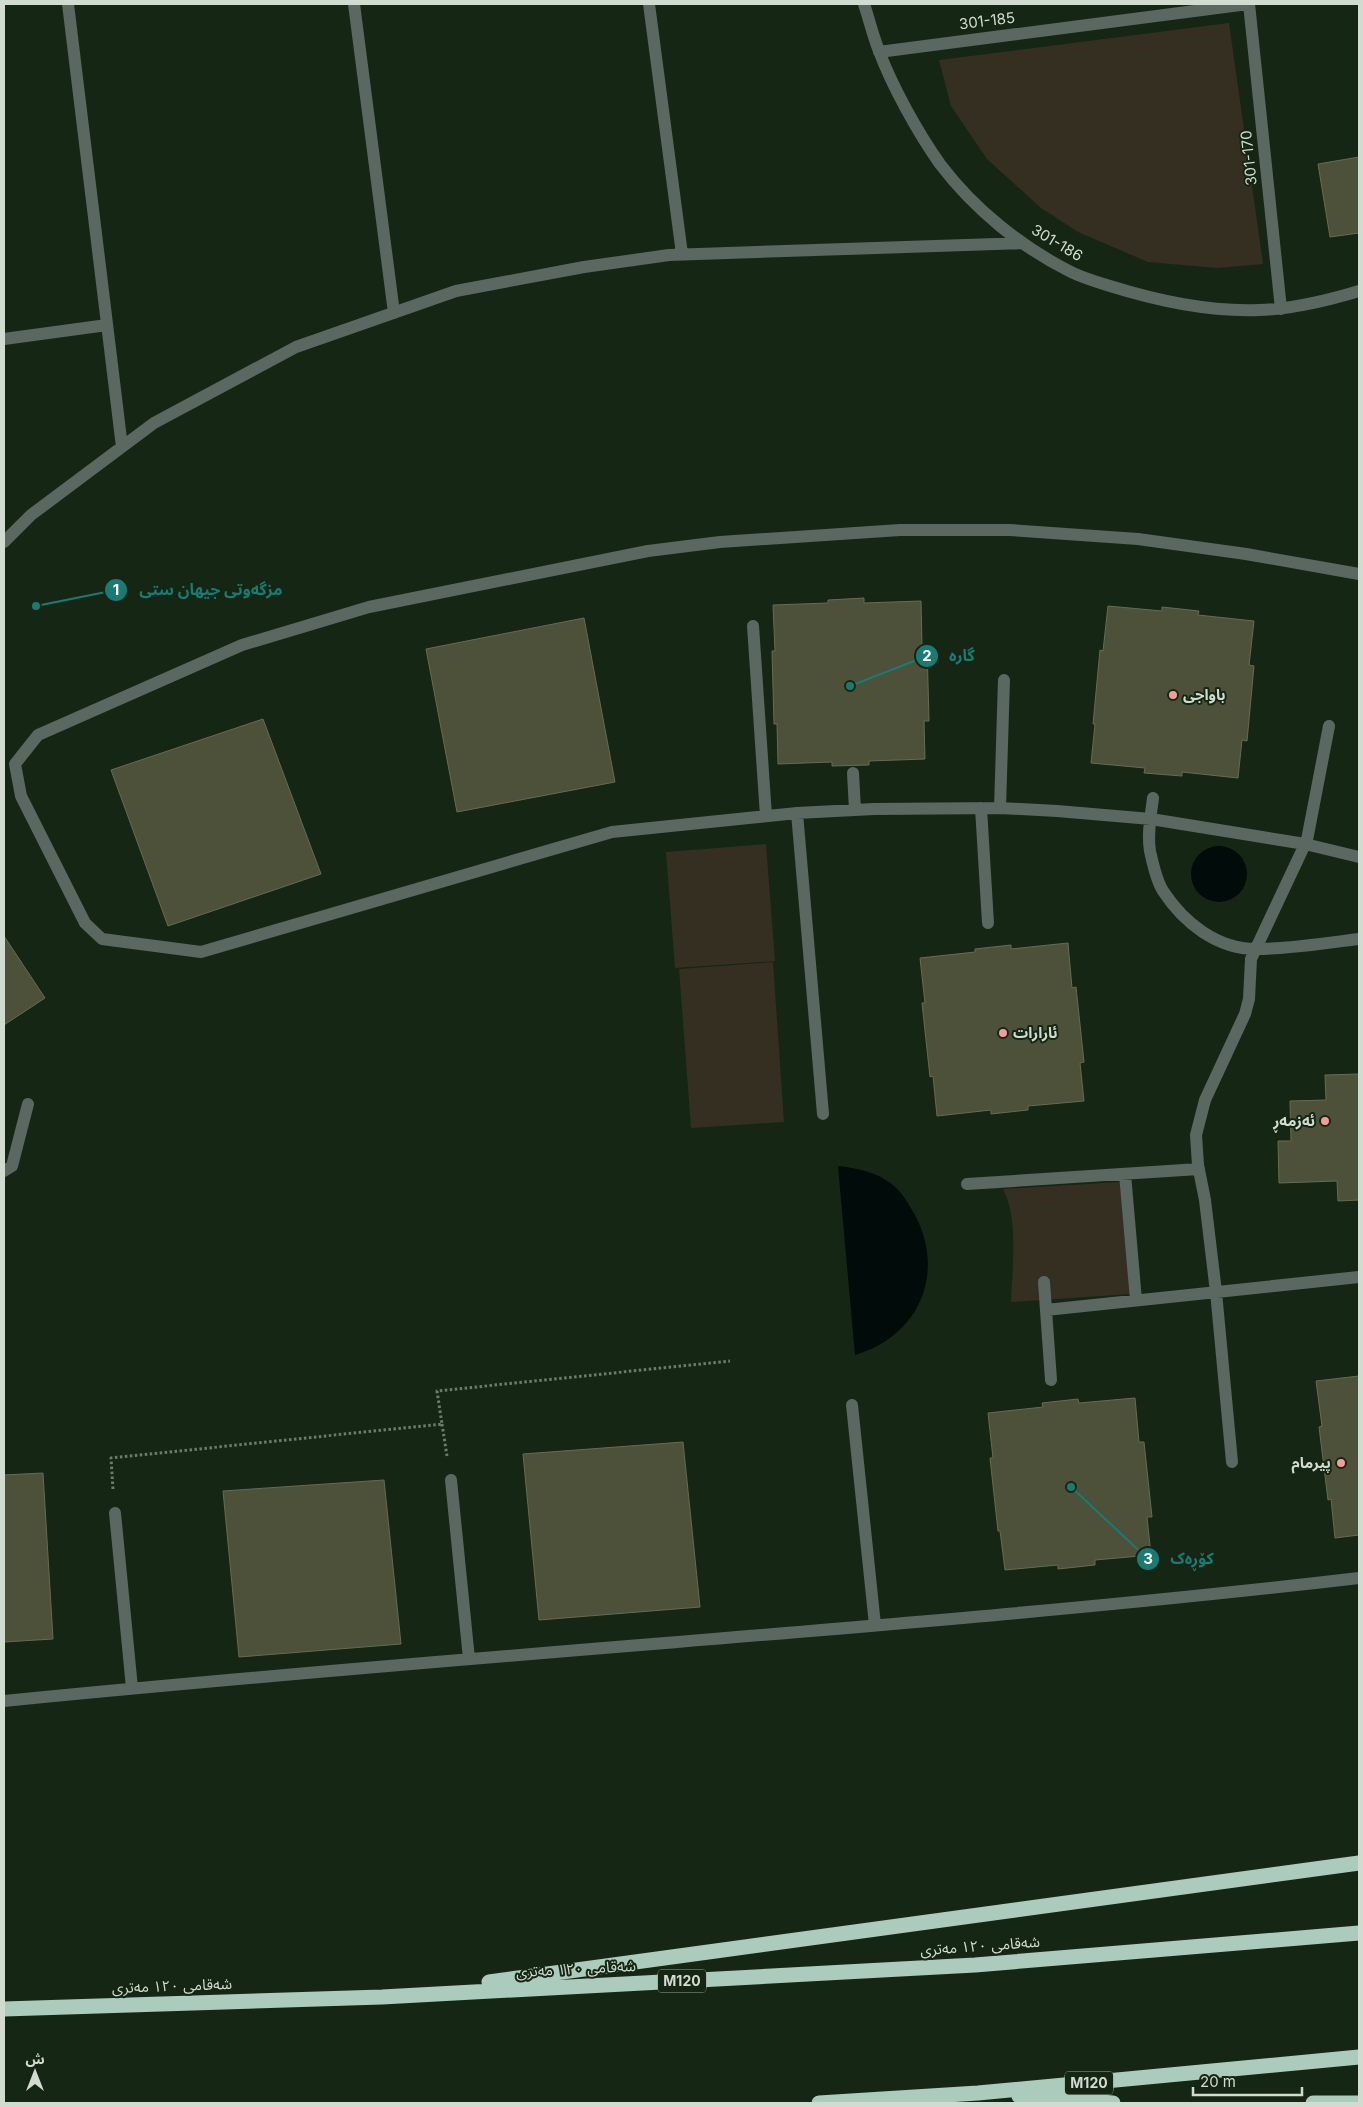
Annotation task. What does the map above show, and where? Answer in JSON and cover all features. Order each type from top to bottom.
[{"type":"highway","points":[[382,1997],[1359,1863]]},
{"type":"highway","name":"شەقامی ١٢٠ مەتری","points":[[4,2009],[382,1997],[975,1965],[1359,1933]]},
{"type":"highway","name":"M120","points":[[819,2103],[978,2093],[1359,2057]]},
{"type":"highway","points":[[978,2093],[1113,2103]]},
{"type":"highway","points":[[1313,2103],[1359,2103]]},
{"type":"street","points":[[68,4],[122,447]]},
{"type":"street","points":[[354,4],[394,313]]},
{"type":"street","points":[[649,4],[682,254]]},
{"type":"street","name":"301-186","points":[[864,4],[879,52],[902,101],[940,164],[972,200],[1023,244],[1072,273],[1130,292],[1202,307],[1259,310],[1281,308],[1310,304],[1359,291]]},
{"type":"street","name":"301-185","points":[[879,52],[1249,4]]},
{"type":"street","name":"301-170","points":[[1249,4],[1281,308]]},
{"type":"street","points":[[4,542],[31,515],[154,423],[296,347],[456,291],[584,267],[682,254],[1023,244]]},
{"type":"street","points":[[4,339],[107,325]]},
{"type":"street","points":[[1359,574],[1246,554],[1138,539],[1010,530],[900,530],[720,542],[648,552],[369,608],[242,646],[38,735],[15,764],[21,796],[85,923],[102,939],[201,952],[612,832],[797,813],[981,808],[1057,811],[1151,819],[1305,844],[1359,857]]},
{"type":"street","points":[[753,626],[766,816]]},
{"type":"street","points":[[1000,808],[1004,680]]},
{"type":"street","points":[[1232,1462],[1216,1292],[1196,1135],[1200,1116],[1209,1091],[1245,1014],[1249,999],[1251,959],[1305,844],[1329,726]]},
{"type":"street","points":[[854,773],[855,810]]},
{"type":"street","points":[[1153,798],[1149,836],[1153,861],[1162,890],[1193,926],[1208,937],[1224,943],[1255,949],[1359,939]]},
{"type":"street","points":[[981,808],[988,923]]},
{"type":"street","points":[[797,813],[823,1114]]},
{"type":"street","points":[[4,1171],[12,1166],[28,1104]]},
{"type":"street","points":[[967,1184],[1199,1169]]},
{"type":"street","points":[[1125,1174],[1136,1300]]},
{"type":"street","points":[[1046,1310],[1359,1277]]},
{"type":"street","points":[[1044,1282],[1051,1380]]},
{"type":"street","points":[[852,1405],[875,1626]]},
{"type":"street","points":[[451,1480],[469,1659]]},
{"type":"street","points":[[115,1513],[132,1688]]},
{"type":"street","points":[[4,1700],[469,1659],[999,1616],[1244,1592],[1359,1578]]},
{"type":"path","points":[[451,1480],[437,1391],[730,1361]]},
{"type":"path","points":[[115,1513],[111,1458],[442,1424]]},
{"type":"shaded area","points":[[1229,23],[1263,264],[1217,268],[1148,262],[1078,232],[1041,208],[987,159],[951,106],[939,60]]},
{"type":"shaded area","points":[[766,844],[775,961],[675,968],[666,852]]},
{"type":"shaded area","points":[[1214,846],[1224,846],[1239,854],[1245,863],[1247,874],[1245,885],[1239,894],[1224,902],[1214,902],[1203,897],[1196,890],[1191,879],[1191,869],[1196,858],[1203,851]]},
{"type":"shaded area","points":[[773,962],[784,1122],[691,1128],[679,969]]},
{"type":"shaded area","points":[[838,1166],[871,1173],[884,1179],[897,1189],[915,1215],[924,1237],[928,1259],[927,1280],[921,1300],[910,1318],[896,1333],[877,1346],[855,1355]]},
{"type":"shaded area","points":[[1120,1182],[1131,1294],[1011,1302],[1013,1229],[1008,1201],[1003,1189]]},
{"type":"building","points":[[1359,157],[1359,233],[1330,237],[1318,164]]},
{"type":"building","points":[[864,598],[864,603],[921,601],[922,646],[927,645],[929,721],[924,721],[925,759],[869,761],[869,765],[832,766],[832,762],[778,764],[777,724],[774,724],[772,651],[775,651],[773,605],[828,603],[828,600]]},
{"type":"building","name":"باواجی","points":[[1108,606],[1162,611],[1162,607],[1199,611],[1198,615],[1254,621],[1249,665],[1254,666],[1247,741],[1242,740],[1238,778],[1182,772],[1182,776],[1144,773],[1145,768],[1091,763],[1100,650],[1103,651]]},
{"type":"building","points":[[584,618],[615,782],[457,812],[426,649]]},
{"type":"building","points":[[263,719],[321,874],[168,926],[111,770]]},
{"type":"building","points":[[4,936],[45,998],[4,1025]]},
{"type":"building","name":"ئارارات","points":[[1068,943],[1072,988],[1076,987],[1084,1062],[1080,1063],[1084,1101],[1028,1106],[1028,1110],[991,1114],[991,1110],[937,1116],[933,1076],[930,1077],[922,1003],[925,1003],[920,958],[975,952],[975,949],[1011,945],[1011,949]]},
{"type":"building","name":"ئەزمەڕ","points":[[1359,1074],[1359,1200],[1338,1201],[1337,1181],[1279,1183],[1278,1141],[1291,1141],[1290,1101],[1326,1100],[1325,1075]]},
{"type":"building","name":"پیرمام","points":[[1359,1376],[1359,1535],[1335,1538],[1331,1499],[1328,1500],[1319,1427],[1322,1426],[1316,1381]]},
{"type":"building","points":[[1135,1398],[1139,1442],[1144,1442],[1152,1517],[1147,1517],[1151,1555],[1095,1560],[1095,1565],[1058,1569],[1058,1565],[1005,1570],[1000,1531],[998,1531],[990,1458],[993,1458],[988,1413],[1043,1407],[1042,1403],[1078,1399],[1079,1403]]},
{"type":"building","points":[[683,1442],[700,1607],[539,1620],[523,1454]]},
{"type":"building","points":[[43,1473],[53,1639],[4,1642],[4,1475]]},
{"type":"building","points":[[384,1480],[401,1644],[239,1657],[223,1491]]},
{"type":"place","name":"مزگەوتی جیهان ستی","points":[[36,606]]},
{"type":"place","name":"گارە","points":[[850,686]]},
{"type":"place","name":"باواجی","points":[[1173,695]]},
{"type":"place","name":"ئارارات","points":[[1003,1033]]},
{"type":"place","name":"ئەزمەڕ","points":[[1325,1121]]},
{"type":"place","name":"پیرمام","points":[[1341,1463]]},
{"type":"place","name":"کۆڕەک","points":[[1071,1487]]}]
